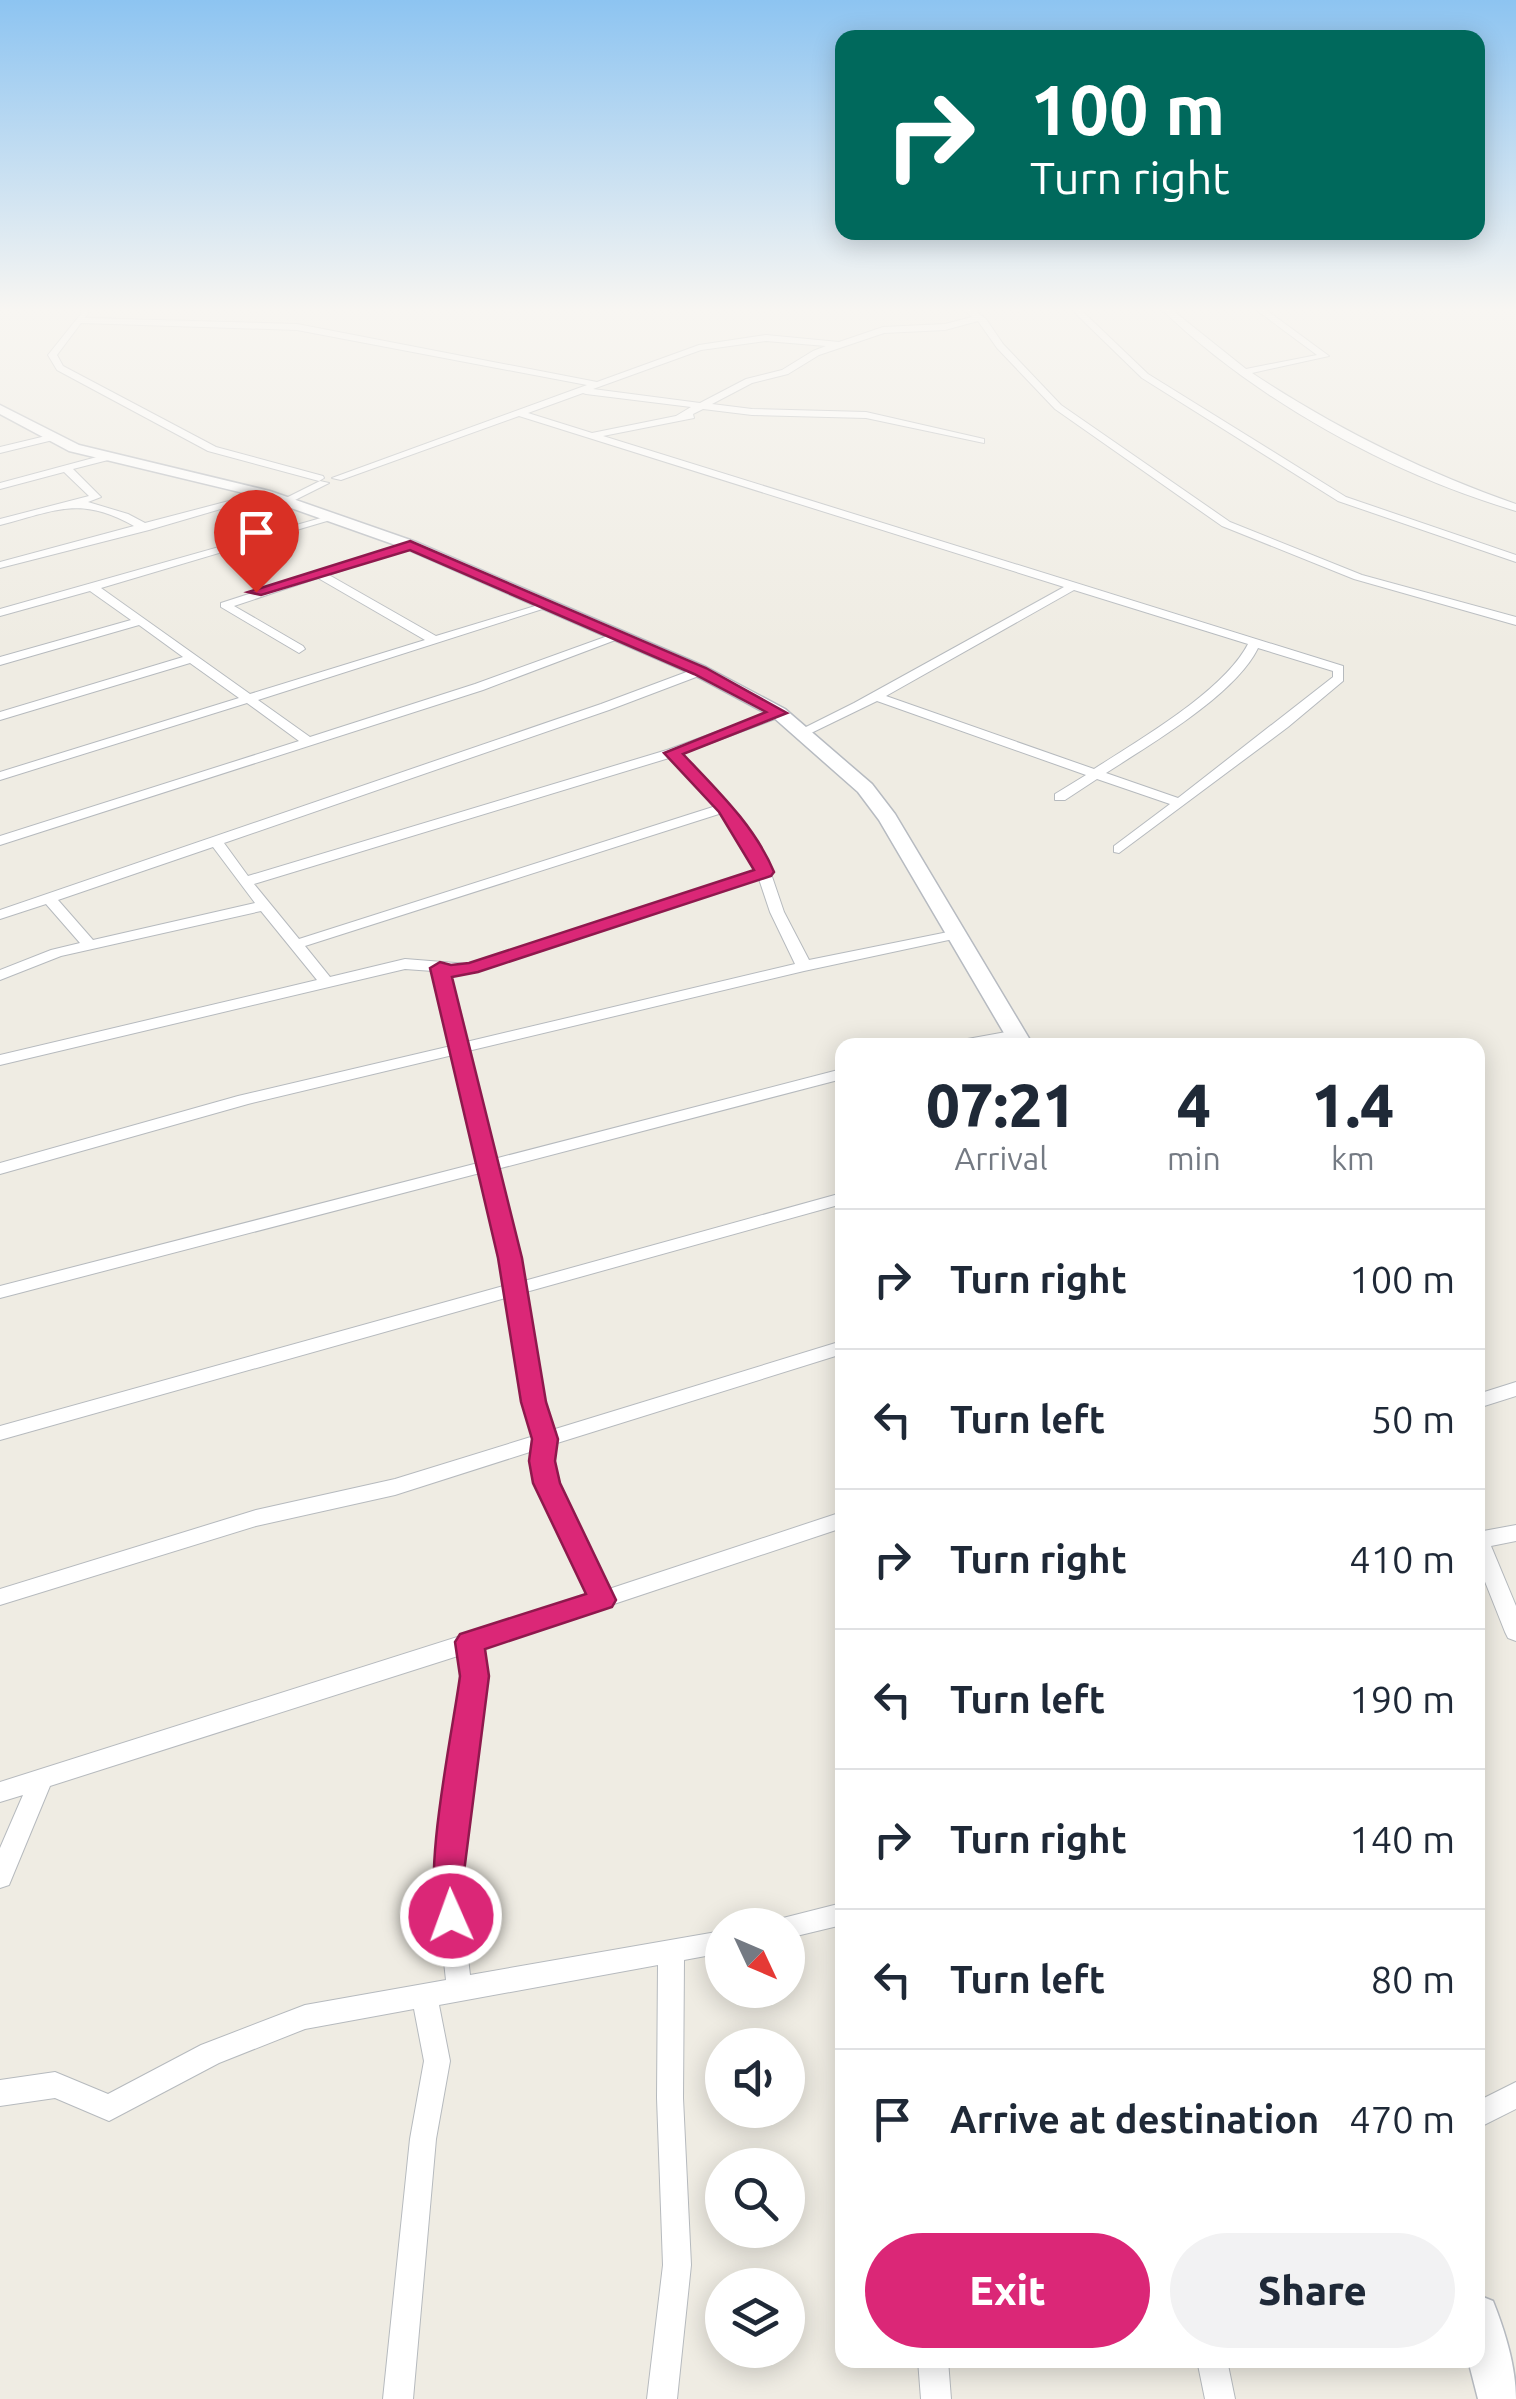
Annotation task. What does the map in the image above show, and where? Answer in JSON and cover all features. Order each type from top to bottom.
[{"type":"street","points":[[19,421],[50,438],[108,457],[267,494],[410,546],[700,671],[779,713],[866,788],[888,818],[1018,1038]]},
{"type":"street","points":[[157,421],[195,442],[322,480]]},
{"type":"street","points":[[287,500],[322,480],[497,421]]},
{"type":"street","points":[[545,421],[1332,665],[1341,673],[1284,724],[1119,849]]},
{"type":"street","points":[[592,435],[658,421]]},
{"type":"street","points":[[892,421],[981,441]]},
{"type":"street","points":[[1079,421],[1226,524],[1358,576],[1516,621]]},
{"type":"street","points":[[1216,421],[1342,499],[1516,559]]},
{"type":"street","points":[[1330,421],[1418,470],[1516,508]]},
{"type":"street","points":[[0,450],[50,438]]},
{"type":"street","points":[[0,486],[108,457]]},
{"type":"street","points":[[0,522],[80,503],[96,495],[68,470]]},
{"type":"street","points":[[0,565],[267,494]]},
{"type":"street","points":[[80,503],[124,516],[145,528]]},
{"type":"street","points":[[0,612],[332,518]]},
{"type":"street","points":[[299,649],[224,606],[317,572],[410,546]]},
{"type":"street","points":[[317,572],[436,641]]},
{"type":"street","points":[[802,732],[1075,585]]},
{"type":"street","points":[[94,588],[310,742]]},
{"type":"street","points":[[0,776],[549,606]]},
{"type":"street","points":[[0,661],[141,621]]},
{"type":"street","points":[[0,842],[620,636]]},
{"type":"street","points":[[1060,797],[1227,680],[1248,662],[1255,642]]},
{"type":"street","points":[[0,716],[193,658]]},
{"type":"street","points":[[0,915],[605,708],[700,671]]},
{"type":"street","points":[[875,696],[1179,803]]},
{"type":"street","points":[[245,882],[672,753],[779,713]]},
{"type":"street","points":[[672,753],[725,808],[758,856],[778,912],[804,966]]},
{"type":"street","points":[[294,945],[725,808]]},
{"type":"street","points":[[215,840],[262,906],[327,982]]},
{"type":"street","points":[[0,1060],[404,964],[421,962],[450,971],[472,968],[765,872]]},
{"type":"street","points":[[50,899],[90,946]]},
{"type":"street","points":[[0,974],[56,953],[262,906]]},
{"type":"street","points":[[0,1169],[196,1112],[804,966],[958,934]]},
{"type":"street","points":[[440,968],[516,1286],[534,1402],[545,1439],[542,1461],[546,1483],[602,1600]]},
{"type":"street","points":[[0,1292],[835,1076]]},
{"type":"street","points":[[0,1434],[516,1286],[835,1200]]},
{"type":"street","points":[[0,1597],[256,1518],[395,1487],[835,1349]]},
{"type":"street","points":[[1485,1399],[1516,1389]]},
{"type":"street","points":[[0,1792],[835,1522]]},
{"type":"street","points":[[1485,1539],[1516,1532]]},
{"type":"street","points":[[1485,1557],[1516,1632]]},
{"type":"street","points":[[459,1988],[447,1880],[475,1676],[470,1642]]},
{"type":"street","points":[[0,1877],[42,1779]]},
{"type":"street","points":[[805,1923],[835,1916]]},
{"type":"street","points":[[0,2093],[55,2085],[110,2108],[210,2054],[304,2017],[705,1945]]},
{"type":"street","points":[[662,2399],[678,2265],[670,2098],[670,1950]]},
{"type":"street","points":[[398,2399],[423,2139],[438,2061],[424,1994]]},
{"type":"street","points":[[1485,2112],[1516,2095]]},
{"type":"street","points":[[1485,2344],[1499,2399]]},
{"type":"street","points":[[934,2368],[936,2399]]},
{"type":"street","points":[[1214,2368],[1220,2399]]},
{"type":"route","points":[[256,592],[410,546],[700,671],[779,713],[672,753],[725,808],[765,872],[472,968],[440,968],[516,1286],[534,1402],[545,1439],[542,1461],[546,1483],[602,1600],[470,1642],[475,1676],[447,1880],[451,1916]]}]
